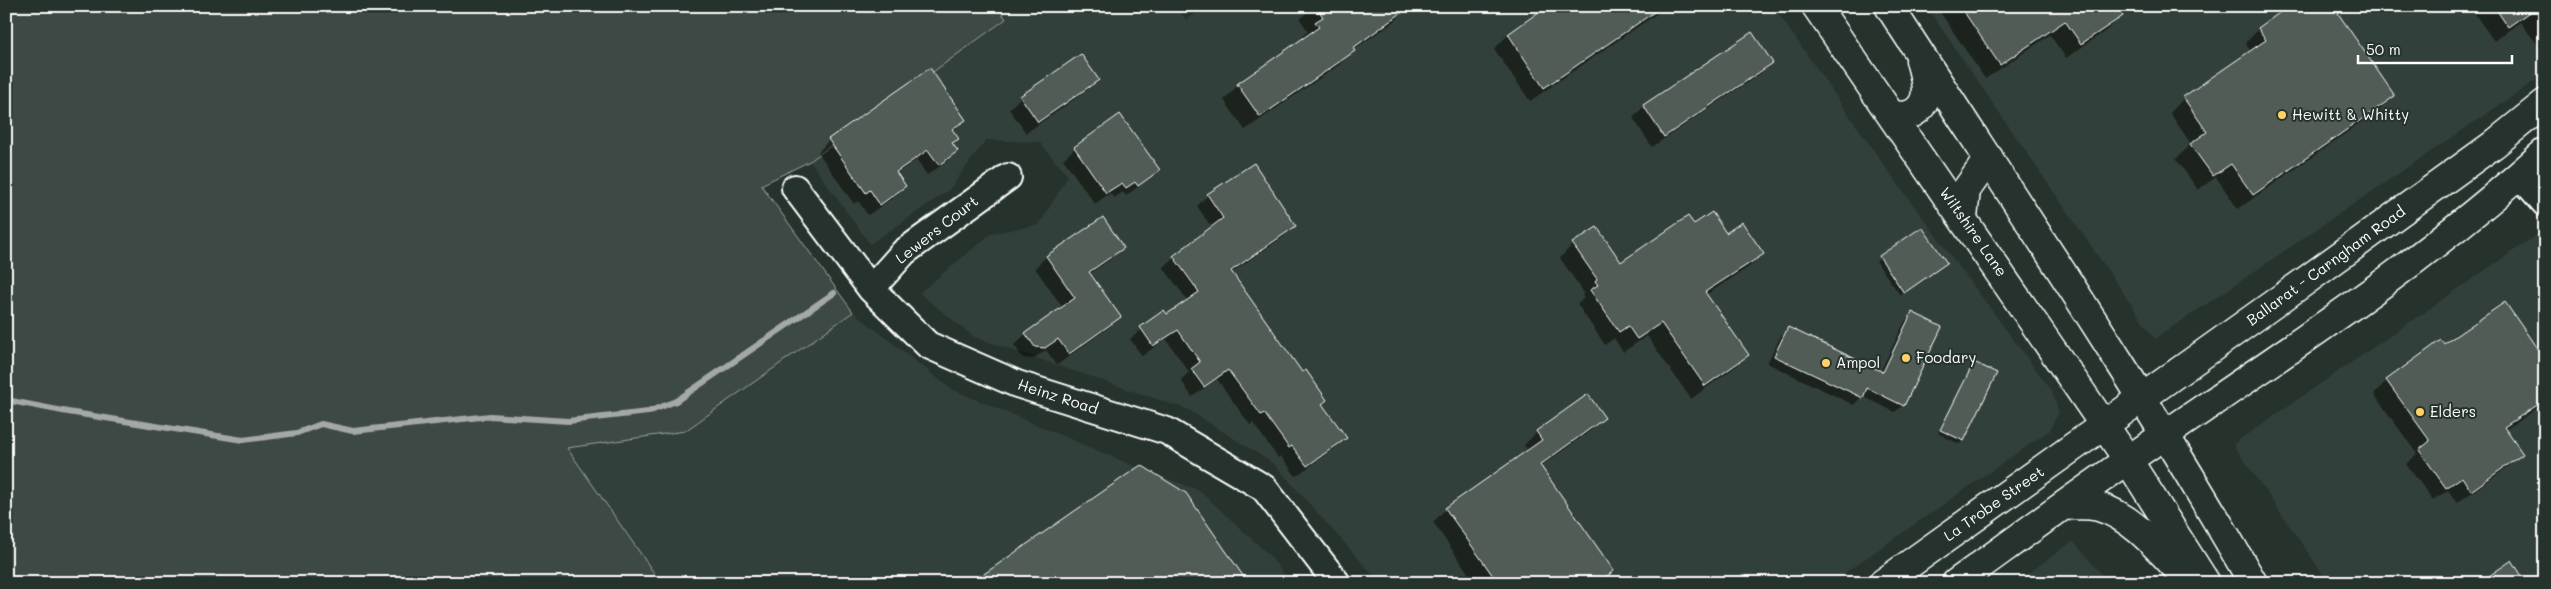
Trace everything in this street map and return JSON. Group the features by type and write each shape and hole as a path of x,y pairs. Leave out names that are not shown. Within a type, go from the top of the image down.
{"main road":[{"name":"Wiltshire Lane","path":"1816,6 2128,460 2206,583"},
{"path":"1889,6 1989,158 2166,435 2253,583"},
{"path":"1890,113 1897,116 1909,115 1919,109 1925,102 1926,86 1918,51"},
{"name":"Ballarat - Carngham Road","path":"2105,426 2493,145 2545,103"},
{"path":"2493,145 2520,175"},
{"path":"1956,583 2128,460 2312,334 2444,236 2520,175 2545,152"},
{"path":"1963,218 1966,190 1989,158"},
{"name":"La Trobe Street","path":"1883,583 2105,426"},
{"path":"2064,506 2090,505 2116,514 2142,535 2191,583"}],"street":[{"path":"2520,175 2545,203"},
{"name":"Lewers Court","path":"871,289 904,252 1008,176"},
{"name":"Heinz Road","path":"795,188 871,289 928,345 1017,384 1167,431 1264,488 1337,583"}],"shaded area":[{"path":"6,6 1002,6 999,9 1006,19 810,161 761,185 853,312 685,431 567,448 661,583 6,583"},
{"path":"1003,6 1176,6 1186,20 1207,6 1773,6 1888,171 2051,390 2059,412 2049,431 1830,583 1380,583 1274,464 1189,410 974,337 919,293 992,233 1039,225 1068,176 1039,142 986,140 949,190 870,244 810,161 1006,20 999,9"},
{"path":"1926,6 2545,6 2545,74 2155,339"},
{"path":"2545,229 2545,583 2329,583 2233,444"},
{"path":"853,312 951,389 1134,466 1200,491 1269,555 1291,583 661,583 567,448 685,431"},
{"path":"2073,541 2109,583 2015,583"}],"building":[{"path":"1316,6 1411,6 1353,48 1355,51 1260,117 1237,84 1319,27 1315,22 1323,17"},
{"path":"1547,6 1663,6 1544,88 1508,34"},
{"path":"1960,6 2116,6 2123,16 2081,44 2065,21 2000,65"},
{"name":"Hewitt & Whitty","path":"2289,6 2333,6 2395,96 2253,195 2231,164 2213,176 2190,144 2207,132 2183,97 2266,40 2258,28"},
{"path":"2494,6 2538,6 2508,27"},
{"path":"1752,32 1773,63 1664,137 1643,105"},
{"path":"1081,54 1099,80 1038,122 1020,96"},
{"path":"930,68 966,120 952,129 959,139 952,143 958,151 939,165 928,150 896,172 906,186 880,205 870,190 866,193 828,139"},
{"path":"1120,114 1160,170 1138,186 1135,182 1126,188 1122,183 1106,193 1074,147"},
{"path":"1254,163 1296,226 1231,271 1302,372 1306,370 1327,400 1322,404 1347,438 1307,466 1292,446 1289,448 1264,413 1261,415 1228,370 1204,387 1191,369 1200,362 1178,330 1153,346 1140,327 1164,310 1167,314 1199,292 1173,256 1223,218 1207,194"},
{"path":"1712,212 1726,233 1742,222 1764,254 1705,292 1749,355 1705,386 1661,323 1637,339 1628,326 1619,332 1590,290 1598,285 1595,281 1597,279 1572,243 1597,227 1621,262 1688,216 1694,224"},
{"path":"1103,217 1124,248 1089,272 1121,317 1069,354 1058,339 1045,348 1035,347 1025,333 1075,298 1046,256"},
{"path":"1922,227 1947,263 1904,293 1879,256"},
{"path":"2505,302 2545,360 2545,400 2504,427 2523,454 2471,491 2462,477 2446,488 2419,450 2430,441 2386,380 2441,340 2444,344"},
{"path":"1912,312 1942,327 1904,406 1867,388 1863,398 1774,356 1788,327 1883,372"},
{"path":"1974,362 1997,373 1964,441 1940,430"},
{"path":"1588,394 1605,418 1540,465 1614,571 1597,583 1498,583 1445,508 1542,440 1536,431"},
{"path":"1141,465 1186,493 1248,583 971,583"},
{"path":"2512,560 2526,583 2479,583"}],"waterway":[{"path":"6,400 68,412 243,440 297,433 321,424 353,431 490,416 568,421 648,412 676,401 834,293"}],"place":[{"name":"Hewitt & Whitty","path":"2282,115"},
{"name":"Foodary","path":"1906,358"},
{"name":"Ampol","path":"1826,363"},
{"name":"Elders","path":"2420,412"}]}
